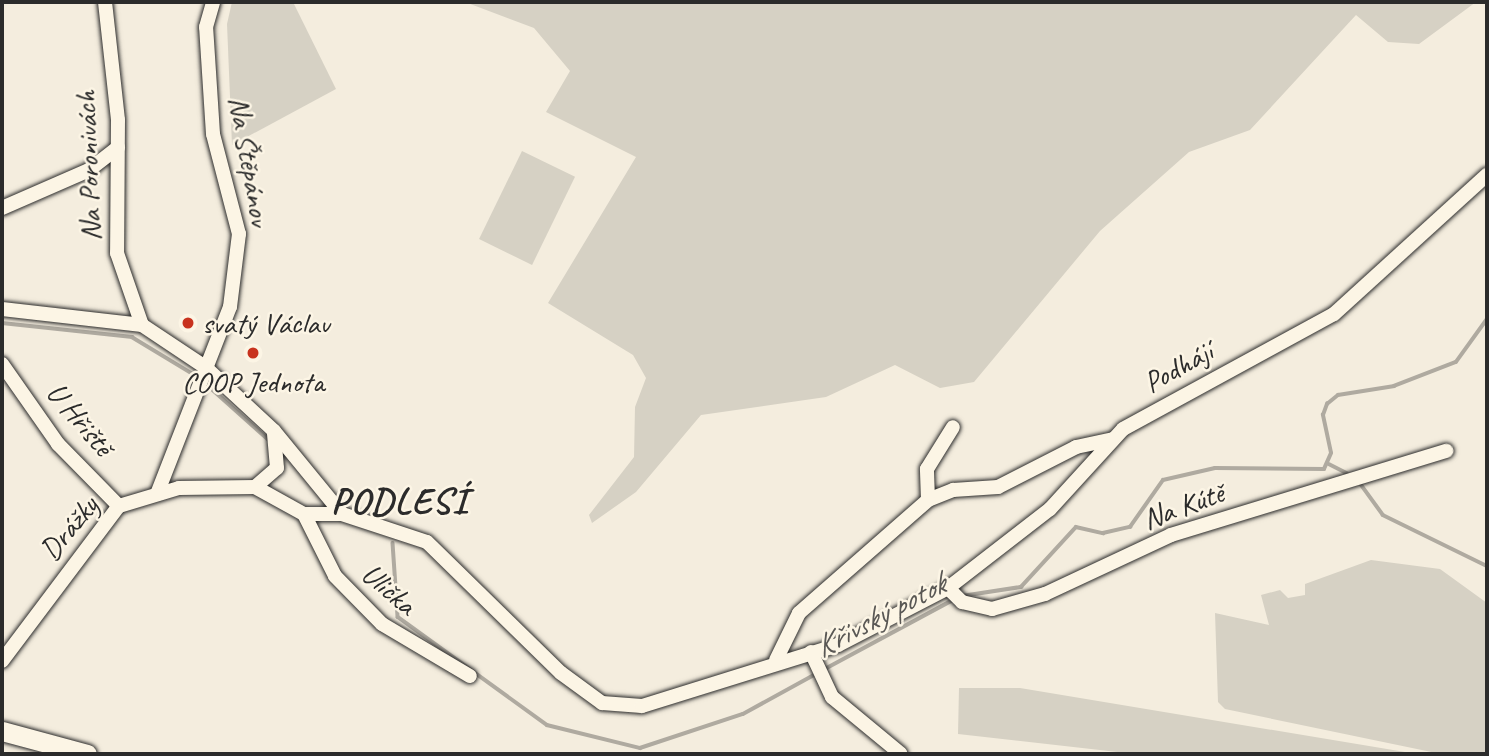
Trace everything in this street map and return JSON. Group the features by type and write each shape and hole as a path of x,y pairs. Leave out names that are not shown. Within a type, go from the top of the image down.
{"street":[{"name":"Na Poronivách","path":"104,2 118,147 117,253 142,325"},
{"name":"Na Štěpánov","path":"156,494 230,307 239,234 213,134 206,27 213,2"},
{"path":"2,208 89,170 118,147"},
{"name":"Podhájí","path":"342,514 427,542 529,649 602,703 642,706 776,660 811,652 954,594 1050,509 1113,439 1183,391 1334,314 1487,175"},
{"path":"2,309 142,325 274,432 342,514"},
{"name":"U Hřiště","path":"2,365 58,444 119,506"},
{"path":"928,500 927,469 953,427"},
{"path":"274,432 277,468 256,486 304,514 342,514"},
{"path":"776,660 787,628 807,605 928,500 953,490 998,487 1076,447 1113,439"},
{"name":"Na Kútě","path":"954,594 992,609 1045,594 1171,535 1446,451"},
{"name":"Drážky","path":"2,661 119,506 156,494 256,486"},
{"name":"Ulička","path":"304,514 335,576 382,624 470,676"},
{"path":"811,652 819,673 841,705 901,754"},
{"path":"2,731 87,754"}],"shaded area":[{"path":"232,2 293,2 336,89 232,145 227,24"},
{"path":"465,2 1476,2 1419,44 1388,42 1356,15 1250,130 1189,152 1100,231 974,382 940,388 895,365 826,397 701,415 636,492 592,523 589,515 634,457 635,407 646,378 633,355 548,303 636,157 546,112 570,71 534,28"},
{"path":"522,151 575,177 532,265 479,239"},
{"path":"1371,560 1440,569 1487,603 1487,754 1441,754 1225,709 1218,702 1215,613 1269,625 1261,595 1280,590 1288,598 1305,595 1305,584"},
{"path":"959,688 1020,688 1417,754 1135,754 958,734"}],"waterway":[{"name":"Křivský potok","path":"962,596 1021,587 1076,527 1103,533 1130,527 1163,480 1215,468 1324,469 1331,453 1323,415 1327,404 1338,395 1394,386 1456,362 1487,319"},
{"name":"Křivský potok","path":"2,323 132,337 198,377"},
{"name":"Křivský potok","path":"204,382 270,441"},
{"path":"1329,464 1347,473"},
{"path":"1360,483 1383,515 1487,566"},
{"name":"Křivský potok","path":"393,543 398,617 547,725 640,748 743,714 816,674"},
{"name":"Křivský potok","path":"823,670 955,599"}],"place":[{"name":"svatý Václav","path":"188,323"},
{"name":"COOP Jednota","path":"253,353"}],"district":[{"name":"PODLESÍ","path":"400,501"}]}
